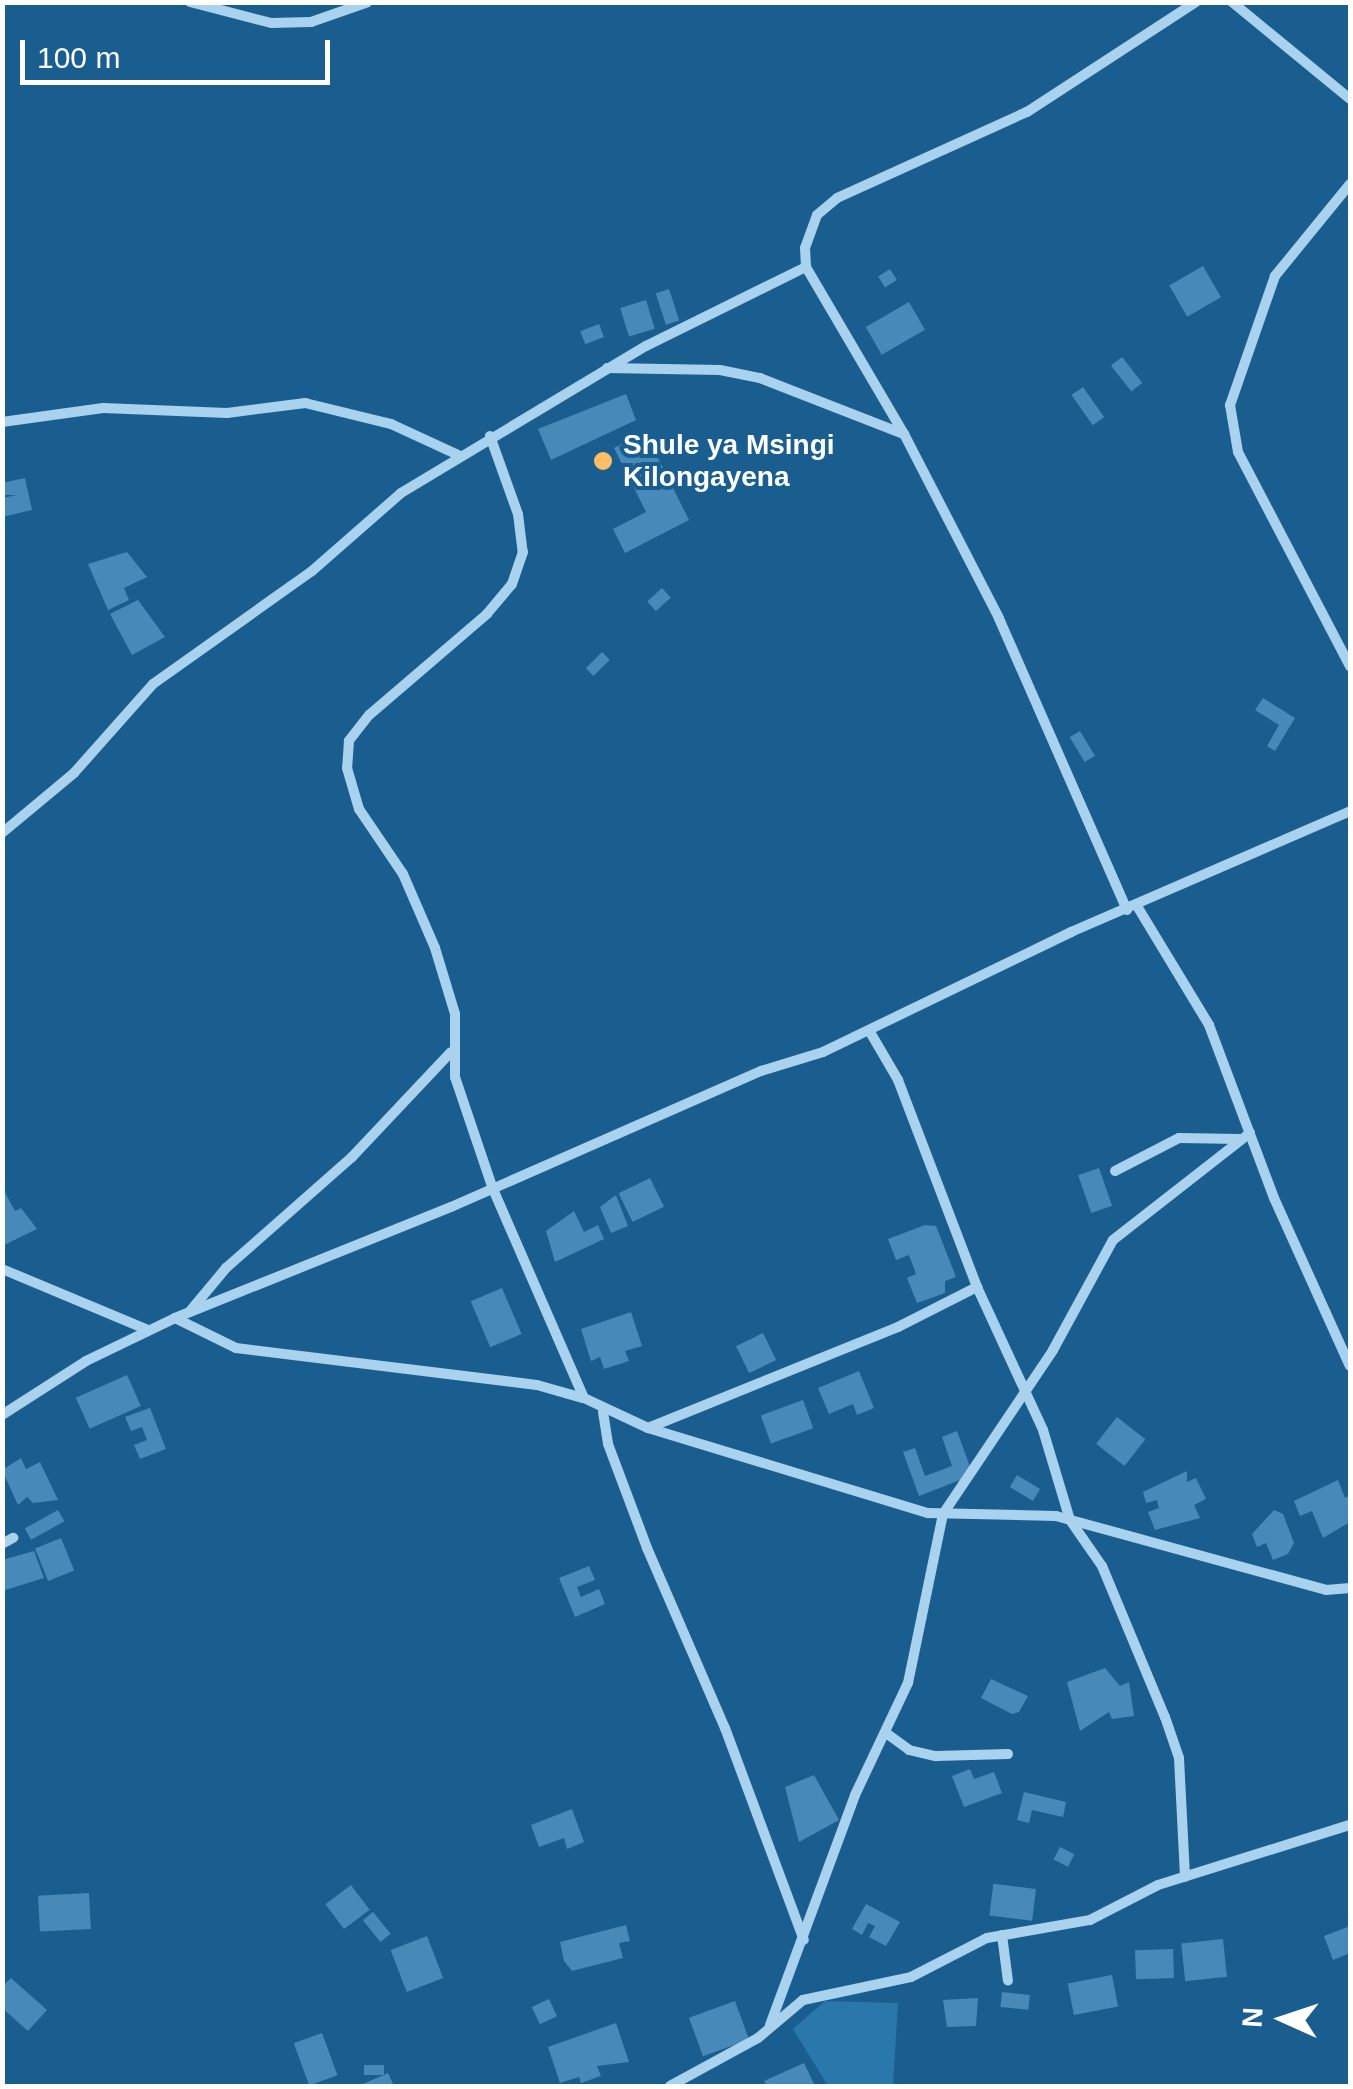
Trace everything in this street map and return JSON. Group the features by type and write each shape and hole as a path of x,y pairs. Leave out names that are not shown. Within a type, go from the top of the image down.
{"street":[{"path":"190,2 271,23 311,22 368,2"},
{"path":"1196,2 1026,112 838,198 806,232 806,267 904,434 999,618 1132,908 1208,1025 1245,1136 1350,1366"},
{"path":"1232,2 1350,99"},
{"path":"1350,184 1275,276 1230,405 1238,452 1350,666"},
{"path":"2,833 64,783 190,652 312,571 402,493 458,455 606,368 806,267"},
{"path":"606,368 720,370 760,378 904,434"},
{"path":"2,422 103,408 227,413 305,403 391,424 458,455"},
{"path":"490,436 518,514 523,552 512,584 488,614 370,715 346,755 349,788 403,874 435,948 455,1014 455,1078 493,1189 584,1398"},
{"path":"2,1415 148,1330 190,1311 493,1189 762,1071 870,1032 1132,908 1350,811"},
{"path":"870,1032 898,1080 977,1288 1058,1470 1070,1520 1108,1577 1179,1758 1184,1877"},
{"path":"190,1311 250,1244 352,1157 453,1048"},
{"path":"1115,1170 1179,1138 1245,1136"},
{"path":"770,2025 856,1795 914,1663 923,1588 943,1514 1023,1392 1113,1240 1245,1136"},
{"path":"2,1270 148,1330"},
{"path":"648,1428 898,1328 977,1288"},
{"path":"175,1318 236,1348 537,1385 584,1398 603,1412 648,1428 943,1514 1070,1520 1326,1590 1350,1588"},
{"path":"603,1412 608,1444 647,1548 725,1728 804,1941"},
{"path":"886,1733 910,1750 936,1756 1008,1754"},
{"path":"670,2086 758,2038 803,2000 911,1977 973,1943 1090,1920 1184,1877 1350,1825"},
{"path":"1002,1936 1008,1980"}],"shaded area":[{"path":"825,2001 898,2003 893,2086 828,2086 793,2029"}],"building":[{"path":"1203,266 1221,297 1187,317 1169,286"},
{"path":"890,269 897,280 885,287 878,276"},
{"path":"669,289 679,320 666,325 656,293"},
{"path":"646,300 655,329 629,337 620,308"},
{"path":"909,302 925,330 882,355 866,327"},
{"path":"599,324 604,337 585,344 580,331"},
{"path":"1122,357 1142,383 1131,392 1111,366"},
{"path":"1083,387 1104,417 1093,425 1072,395"},
{"path":"626,394 636,420 551,460 538,429"},
{"path":"645,432 689,520 625,553 613,529 646,512 614,448"},
{"path":"25,478 32,510 2,517 2,498 17,495 2,495 2,483"},
{"path":"127,552 147,577 124,588 129,600 108,610 88,564"},
{"path":"662,588 671,598 656,611 647,601"},
{"path":"138,600 165,637 132,655 110,614"},
{"path":"602,652 610,660 594,676 586,668"},
{"path":"1263,698 1295,718 1275,751 1267,746 1279,725 1255,710"},
{"path":"1080,731 1095,756 1085,762 1070,737"},
{"path":"1099,1168 1112,1206 1091,1213 1078,1175"},
{"path":"650,1178 664,1207 633,1222 619,1193"},
{"path":"2,1187 15,1211 21,1208 37,1229 2,1246"},
{"path":"616,1195 628,1226 611,1233 600,1207"},
{"path":"574,1211 584,1232 598,1225 604,1239 555,1262 546,1231"},
{"path":"925,1225 936,1226 956,1277 945,1281 945,1293 917,1303 907,1278 916,1274 909,1255 896,1260 888,1239"},
{"path":"502,1288 522,1334 490,1347 471,1301"},
{"path":"631,1312 642,1346 625,1351 629,1361 604,1369 600,1357 591,1361 581,1329"},
{"path":"763,1333 776,1360 749,1373 736,1346"},
{"path":"859,1371 874,1408 857,1415 853,1404 829,1414 818,1388"},
{"path":"127,1375 141,1406 90,1429 76,1398"},
{"path":"803,1400 813,1428 771,1444 761,1415"},
{"path":"150,1408 166,1449 140,1459 134,1445 147,1440 142,1427 131,1431 125,1417"},
{"path":"1117,1417 1145,1439 1124,1466 1096,1444"},
{"path":"957,1431 973,1475 919,1496 903,1452 915,1448 925,1476 952,1466 942,1437"},
{"path":"21,1458 26,1469 40,1462 58,1500 33,1503 27,1497 18,1505 2,1470"},
{"path":"1187,1471 1187,1482 1196,1478 1206,1499 1194,1505 1200,1518 1155,1530 1148,1512 1159,1508 1157,1500 1146,1503 1143,1492"},
{"path":"1017,1475 1040,1489 1033,1501 1010,1487"},
{"path":"1338,1480 1345,1498 1350,1495 1350,1522 1323,1538 1312,1511 1300,1516 1294,1501"},
{"path":"58,1510 64,1521 31,1540 25,1528"},
{"path":"1274,1510 1283,1514 1294,1543 1288,1554 1273,1560 1266,1543 1257,1547 1252,1534"},
{"path":"61,1538 74,1570 48,1581 35,1548"},
{"path":"34,1551 44,1578 2,1591 2,1560"},
{"path":"589,1566 595,1580 577,1587 581,1597 599,1589 605,1604 575,1617 559,1578"},
{"path":"1105,1668 1120,1686 1129,1682 1134,1716 1112,1719 1109,1712 1080,1731 1067,1682"},
{"path":"991,1679 1028,1696 1019,1712 1012,1714 981,1698"},
{"path":"970,1769 974,1779 994,1772 1002,1793 964,1807 952,1776"},
{"path":"814,1775 839,1820 799,1842 785,1787"},
{"path":"1024,1792 1066,1802 1063,1817 1032,1810 1029,1823 1017,1820"},
{"path":"572,1809 584,1842 567,1849 564,1838 539,1847 531,1825"},
{"path":"1060,1847 1074,1854 1068,1867 1054,1859"},
{"path":"993,1884 1036,1889 1032,1921 989,1916"},
{"path":"351,1885 370,1910 344,1929 325,1904"},
{"path":"89,1893 91,1929 40,1932 38,1896"},
{"path":"866,1904 900,1922 886,1946 869,1937 875,1926 868,1923 862,1935 852,1929"},
{"path":"373,1912 391,1934 381,1942 363,1920"},
{"path":"626,1925 630,1941 619,1943 623,1958 572,1971 564,1961 560,1942"},
{"path":"1350,1926 1350,1953 1333,1960 1324,1936"},
{"path":"427,1936 443,1978 407,1992 391,1950"},
{"path":"1223,1939 1227,1977 1185,1981 1181,1943"},
{"path":"1173,1949 1174,1978 1136,1979 1135,1950"},
{"path":"1112,1975 1118,2006 1074,2015 1068,1984"},
{"path":"11,1978 47,2010 28,2031 2,2008 2,1987"},
{"path":"1002,1992 1030,1995 1028,2010 1000,2007"},
{"path":"978,1998 976,2026 947,2027 943,2000"},
{"path":"549,1999 557,2016 540,2024 532,2007"},
{"path":"735,2001 749,2040 703,2056 689,2018"},
{"path":"616,2023 629,2062 597,2066 601,2076 581,2083 579,2077 560,2083 548,2047"},
{"path":"322,2033 337,2075 309,2086 294,2043"},
{"path":"804,2063 815,2086 767,2086 764,2081"},
{"path":"364,2065 384,2065 384,2075 364,2075"},
{"path":"388,2073 394,2086 358,2086 384,2075"}],"place":[{"name":"Shule ya Msingi Kilongayena","path":"603,461"}]}
